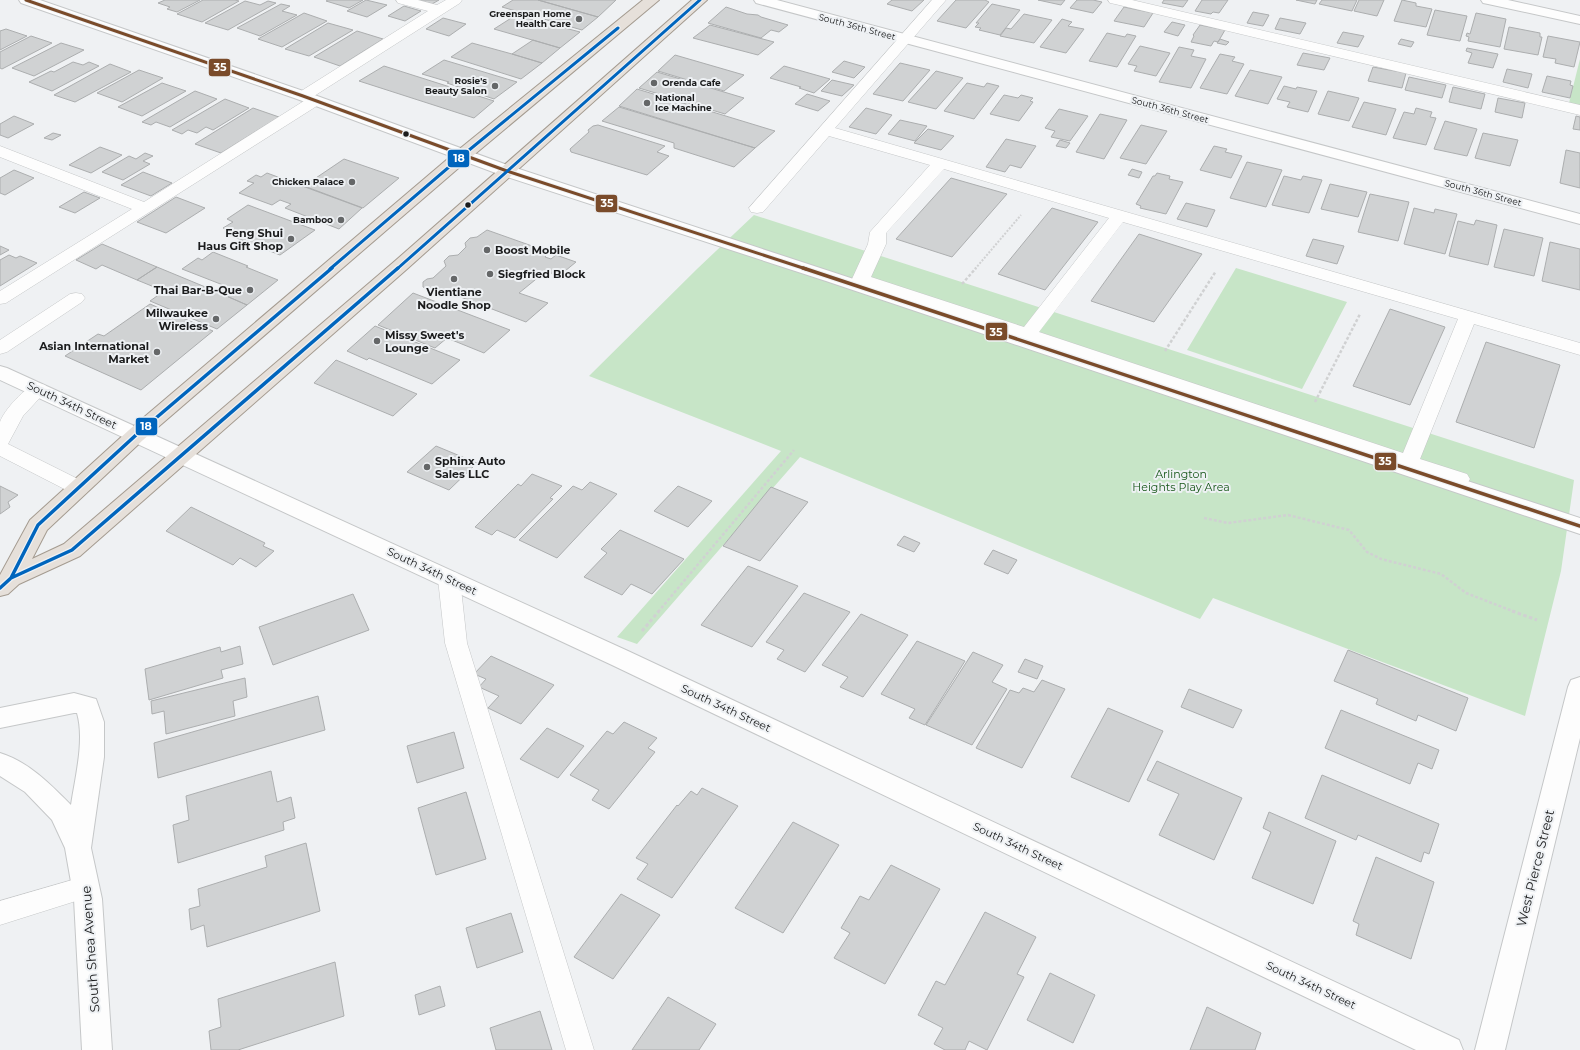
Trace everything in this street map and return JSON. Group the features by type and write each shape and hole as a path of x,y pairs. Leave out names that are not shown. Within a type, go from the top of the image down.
{"main road":[{"path":"5,583 38,525 136,436 463,155 652,0"},
{"path":"5,583 72,550 508,171 700,0"}],"street":[{"path":"26,0 309,98 508,171 832,277 1580,526"},
{"name":"South 36th Street","path":"761,0 904,40 1580,219"},
{"path":"1488,0 1580,20"},
{"name":"South 34th Street","path":"0,372 620,658 1448,1050"},
{"name":"West Pierce Street","path":"1490,1050 1580,687"},
{"path":"0,718 74,703 87,706 92,722 90,757 78,848"},
{"name":"South Shea Avenue","path":"0,763 34,784 62,813 78,848 86,887 97,1050"}],"lane":[{"path":"403,0 439,10"},
{"path":"0,300 145,208 455,0"},
{"path":"757,208 939,0"},
{"path":"1115,0 1580,110"},
{"path":"826,130 1580,349"},
{"path":"0,151 145,208"},
{"path":"941,163 878,232 877,244 861,279 1580,519"},
{"path":"1028,335 1120,215"},
{"path":"0,348 76,298"},
{"path":"1409,462 1468,317"},
{"path":"0,441 15,413 38,389"},
{"path":"0,448 79,488"},
{"path":"449,579 456,643 580,1050"},
{"path":"0,913 86,887"}],"path":[{"path":"1164,354 1218,269"},
{"path":"1315,402 1362,310"},
{"path":"642,631 794,450"},
{"path":"1204,518 1228,523 1288,515 1349,530 1367,552 1381,558 1441,574 1466,594 1537,620"}],"green space":[{"path":"1580,59 1580,106 1569,103"},
{"name":"Arlington Heights Play Area","path":"754,215 1574,480 1561,571 1525,716 1213,598 1200,619 800,457 637,644 617,637 781,451 589,376"},
{"path":"1236,268 1347,302 1302,389 1187,350"}],"building":[{"path":"165,0 200,0 177,12 167,9 170,7 158,3"},
{"path":"203,0 239,1 202,22 177,14"},
{"path":"363,0 349,8 326,1"},
{"path":"366,0 387,5 367,17 347,11"},
{"path":"417,0 439,0 432,4"},
{"path":"513,0 538,0 598,17 582,30 502,7"},
{"path":"538,0 616,0 598,17"},
{"path":"892,0 924,0 912,11 887,4"},
{"path":"956,0 985,0 989,2 966,28 937,21"},
{"path":"1038,0 1065,0 1061,5"},
{"path":"1077,0 1093,0 1102,2 1093,13 1070,8"},
{"path":"1164,0 1188,0 1183,7 1162,3"},
{"path":"1202,0 1228,0 1219,13 1213,12 1211,14 1195,11"},
{"path":"1296,0 1317,0 1315,4"},
{"path":"1322,0 1357,0 1352,11 1319,4"},
{"path":"1359,0 1384,0 1377,16 1354,11"},
{"path":"1402,0 1416,3 1416,6 1432,9 1426,27 1394,21"},
{"path":"245,1 260,5 268,1 276,3 228,30 205,23"},
{"path":"281,4 290,6 282,11 297,15 260,36 237,28"},
{"path":"992,4 1020,10 1000,35 979,30 981,28 975,27 979,23 976,23"},
{"path":"404,6 421,11 405,21 388,16"},
{"path":"726,7 747,14 758,15 788,25 779,32 771,30 761,38 708,23"},
{"path":"1124,7 1153,13 1144,27 1114,21"},
{"path":"1435,10 1467,16 1460,41 1427,35"},
{"path":"1253,12 1269,15 1263,26 1247,23"},
{"path":"304,13 327,21 282,47 258,39"},
{"path":"1476,13 1506,19 1500,47 1468,41 1469,37 1466,36 1467,33 1470,34"},
{"path":"1024,14 1052,20 1034,43 1000,36 1006,28 1011,29"},
{"path":"516,15 580,32 560,48 494,29"},
{"path":"443,18 466,24 449,36 426,29"},
{"path":"1280,18 1306,23 1300,34 1275,29"},
{"path":"1062,19 1072,22 1068,26 1084,29 1066,53 1040,47"},
{"path":"1172,22 1185,25 1178,36 1164,32"},
{"path":"328,23 353,30 309,56 285,49"},
{"path":"710,25 774,42 758,55 693,38"},
{"path":"1200,25 1225,30 1218,42 1214,41 1211,46 1191,42 1194,36 1193,35"},
{"path":"1509,27 1540,33 1540,37 1542,37 1538,55 1504,49"},
{"path":"6,29 27,36 0,50 0,31"},
{"path":"357,31 383,39 340,66 314,57"},
{"path":"1343,32 1364,36 1358,47 1337,43"},
{"path":"1107,33 1125,37 1127,34 1136,36 1117,67 1089,61"},
{"path":"31,36 52,43 2,69 0,68 0,52"},
{"path":"1548,36 1580,42 1574,67 1555,63 1556,59 1543,57"},
{"path":"1220,39 1229,42 1226,45 1217,43"},
{"path":"1401,39 1414,42 1411,47 1398,44"},
{"path":"533,40 560,48 542,63 512,54"},
{"path":"61,43 84,50 34,76 12,68"},
{"path":"472,43 542,63 521,79 451,57"},
{"path":"1140,46 1170,53 1156,76 1134,71 1137,66 1128,64"},
{"path":"1179,47 1194,50 1191,56 1206,59 1191,88 1159,82"},
{"path":"1467,48 1498,54 1493,68 1468,63 1472,53 1466,51"},
{"path":"1303,53 1330,58 1324,70 1297,65"},
{"path":"1220,54 1235,57 1232,61 1244,64 1227,94 1200,88"},
{"path":"675,55 744,75 724,91 658,71"},
{"path":"444,60 517,82 494,99 447,83 449,82 422,74"},
{"path":"844,61 865,67 854,78 832,72"},
{"path":"73,62 83,65 89,62 99,66 52,91 29,82 51,71 54,72"},
{"path":"900,63 930,70 903,101 873,94"},
{"path":"110,64 131,72 75,102 54,95"},
{"path":"384,66 494,101 474,118 359,81"},
{"path":"784,66 830,79 814,93 799,88 801,87 770,78"},
{"path":"1373,67 1406,73 1402,88 1368,81"},
{"path":"1507,69 1532,74 1528,88 1503,82"},
{"path":"139,70 163,78 122,102 97,93"},
{"path":"1250,70 1282,77 1268,104 1235,96"},
{"path":"936,71 963,78 936,109 908,102"},
{"path":"657,72 744,98 725,114 639,88"},
{"path":"1547,76 1571,81 1570,85 1573,86 1570,98 1542,92"},
{"path":"1409,77 1446,85 1442,98 1405,90"},
{"path":"832,80 854,85 842,96 821,91"},
{"path":"162,83 186,91 142,116 118,107"},
{"path":"967,83 984,87 987,83 999,86 974,119 944,111"},
{"path":"1284,86 1317,91 1308,112 1287,107 1290,102 1277,99"},
{"path":"1453,87 1485,94 1481,109 1449,102"},
{"path":"637,89 775,131 755,148 619,106"},
{"path":"195,91 217,99 170,127 156,122 151,125 142,122"},
{"path":"1328,91 1359,98 1349,121 1318,114"},
{"path":"807,94 830,101 818,111 795,104"},
{"path":"1004,95 1018,98 1021,95 1033,98 1030,101 1033,102 1019,121 990,114"},
{"path":"1498,98 1525,103 1522,118 1495,112"},
{"path":"225,99 249,108 213,130 206,127 197,133 188,130 182,134 172,130"},
{"path":"1364,102 1396,109 1386,135 1352,127"},
{"path":"619,107 755,148 734,167 674,148 674,143 602,121"},
{"path":"253,108 279,117 221,153 195,144"},
{"path":"866,108 892,115 876,134 849,127"},
{"path":"1416,108 1432,112 1430,117 1436,118 1426,145 1393,138 1404,112 1414,114"},
{"path":"1059,109 1088,116 1070,141 1051,137 1055,131 1045,128"},
{"path":"1100,114 1127,120 1104,159 1076,152"},
{"path":"14,116 34,124 8,138 0,135 0,124"},
{"path":"1576,116 1580,117 1580,130 1573,129"},
{"path":"900,120 927,126 915,141 888,134"},
{"path":"1445,121 1477,129 1467,156 1434,149"},
{"path":"598,125 665,146 657,152 669,156 647,175 571,152 570,149 589,132 588,130 593,126"},
{"path":"1141,125 1167,131 1146,164 1120,158"},
{"path":"928,129 954,136 941,150 914,143"},
{"path":"53,133 61,135 52,140 44,138"},
{"path":"1483,133 1518,140 1510,166 1475,158"},
{"path":"1006,139 1036,146 1021,168 1010,165 1005,172 986,167"},
{"path":"1060,140 1070,143 1066,148 1056,146"},
{"path":"1214,146 1227,149 1225,152 1242,156 1231,178 1200,170"},
{"path":"100,147 122,155 91,173 69,165"},
{"path":"1566,150 1580,153 1580,188 1560,183"},
{"path":"145,153 153,156 143,161 150,164 123,180 102,172 129,156 136,159"},
{"name":"Chicken Palace","path":"344,159 399,178 363,208 304,186"},
{"path":"1247,162 1282,170 1266,207 1230,198"},
{"path":"1132,169 1142,172 1139,178 1128,175"},
{"path":"14,170 34,178 5,195 0,193 0,178"},
{"path":"143,172 172,183 151,196 121,185"},
{"path":"267,173 362,208 339,229 285,208 291,204 280,200 272,205 239,193 254,183 247,181 256,175 261,177"},
{"path":"1157,173 1170,176 1169,179 1183,182 1166,214 1140,208 1141,206 1136,204 1153,176"},
{"path":"1284,176 1301,180 1303,176 1322,180 1309,213 1272,205"},
{"path":"951,178 1007,194 952,257 896,239"},
{"path":"1330,184 1367,192 1358,217 1321,209"},
{"path":"84,192 100,198 75,213 59,207"},
{"path":"1370,194 1409,202 1398,241 1358,232"},
{"path":"176,197 205,208 166,233 137,222"},
{"path":"1186,203 1215,210 1207,227 1177,219"},
{"path":"248,205 315,230 280,255 229,235 234,232 223,228 233,222 227,219"},
{"path":"1052,208 1098,222 1045,290 998,274"},
{"path":"1414,208 1434,213 1435,209 1457,214 1445,254 1404,244"},
{"path":"1476,220 1497,225 1488,265 1449,256 1458,221 1474,225"},
{"path":"1504,229 1543,238 1534,276 1494,267"},
{"name":"Siegfried Block","path":"487,230 549,252 545,257 551,259 556,255 576,262 559,276 546,271 519,293 548,303 526,322 437,288 429,290 423,287 423,282 427,279 433,278 446,266 444,261 449,256 458,255 466,247 465,243 470,238 477,237"},
{"path":"1139,234 1202,254 1154,322 1091,301"},
{"path":"1313,239 1344,246 1337,264 1306,256"},
{"path":"1550,242 1580,249 1580,290 1542,281"},
{"path":"102,244 157,267 137,280 102,265 96,269 76,260"},
{"path":"0,246 9,250 0,255"},
{"path":"213,252 278,280 247,305 215,291 223,285 182,269 198,258 202,260"},
{"path":"9,255 16,258 20,256 37,263 0,286 0,260"},
{"path":"157,267 247,305 217,329 150,301 164,291 137,280"},
{"path":"413,293 510,330 484,353 447,338 435,348 378,325"},
{"path":"150,304 213,331 141,390 65,356 98,334 104,336"},
{"path":"1390,309 1445,327 1410,405 1353,386"},
{"path":"375,326 460,360 432,384 369,358 367,360 347,351"},
{"path":"1486,342 1560,365 1534,448 1456,422"},
{"path":"336,360 417,394 393,416 314,383"},
{"path":"436,446 477,463 449,490 407,472"},
{"path":"532,474 562,486 550,498 553,499 515,538 497,530 492,535 475,527 518,484 521,486"},
{"path":"590,482 617,494 557,558 519,540 573,486 582,490"},
{"path":"0,486 18,495 8,502 10,507 0,514"},
{"path":"678,486 712,501 688,527 654,511"},
{"path":"771,487 808,502 760,561 723,546"},
{"path":"191,507 265,543 263,546 274,551 256,567 240,558 233,565 166,531"},
{"path":"620,530 684,559 652,594 631,584 622,595 584,577 607,553 601,549"},
{"path":"904,536 920,543 914,552 897,545"},
{"path":"993,550 1017,560 1008,574 984,564"},
{"path":"748,566 798,586 752,647 701,625"},
{"path":"804,593 850,612 805,672 777,659 784,650 766,642"},
{"path":"353,594 369,630 273,665 259,627"},
{"path":"861,614 908,635 863,697 840,687 848,677 822,665"},
{"path":"917,641 965,661 925,725 909,718 915,709 881,694"},
{"path":"240,646 243,664 221,670 223,678 149,700 145,669 220,647 221,652"},
{"path":"1348,650 1468,698 1456,731 1418,715 1416,721 1376,704 1378,699 1334,681"},
{"path":"973,652 1003,665 992,682 1007,689 972,745 926,725"},
{"path":"491,656 554,685 521,724 488,708 499,696 479,687 486,679 474,674"},
{"path":"1025,659 1043,666 1037,679 1018,672"},
{"path":"245,678 247,697 233,701 235,716 166,734 164,711 152,714 151,701"},
{"path":"1042,680 1065,689 1022,768 976,748 1010,690 1019,693 1023,688 1034,692"},
{"path":"1189,689 1242,710 1233,728 1181,707"},
{"path":"318,696 325,730 158,778 154,743"},
{"path":"1108,708 1163,731 1129,802 1071,777"},
{"path":"1341,710 1439,750 1432,769 1418,763 1410,784 1325,748"},
{"path":"624,722 657,738 648,748 655,752 609,809 592,800 599,790 570,775 607,731 613,734"},
{"path":"547,728 584,746 558,778 520,759"},
{"path":"454,732 464,768 417,783 407,746"},
{"path":"1157,761 1242,798 1214,860 1159,835 1179,794 1147,780"},
{"path":"271,771 277,802 291,797 295,818 283,822 284,830 178,863 173,825 189,820 186,796"},
{"path":"1322,775 1439,824 1429,854 1424,852 1421,862 1358,835 1356,840 1305,818"},
{"path":"702,788 738,806 672,898 637,879 648,864 636,858 677,805 678,806 691,791 697,795"},
{"path":"466,792 486,859 436,875 418,808"},
{"path":"1269,812 1336,841 1313,904 1252,878 1271,832 1263,828"},
{"path":"793,822 839,845 783,933 735,908"},
{"path":"306,843 320,911 207,947 204,925 191,930 189,909 200,906 198,889 267,867 265,856"},
{"path":"1376,857 1434,882 1411,959 1356,935 1359,924 1353,921"},
{"path":"891,865 940,889 885,984 834,958 850,933 841,928 860,896 869,900"},
{"path":"621,894 660,915 613,979 574,957"},
{"path":"985,912 1036,937 1017,974 1024,977 987,1050 969,1041 965,1050 945,1050 934,1044 943,1028 918,1015 936,981 945,985"},
{"path":"511,913 523,952 477,968 466,928"},
{"path":"335,962 344,1016 238,1050 211,1050 209,1031 221,1027 218,999"},
{"path":"1050,973 1095,995 1073,1043 1027,1020"},
{"path":"440,986 445,1006 419,1015 415,995"},
{"path":"668,997 716,1024 699,1050 632,1050"},
{"path":"1207,1007 1261,1033 1255,1050 1190,1050"},
{"path":"540,1011 552,1050 496,1050 490,1028"}],"transit line":[{"name":"35","path":"26,0 303,96 507,171 832,277 1580,526"},
{"name":"18","path":"0,588 11,578 72,550 401,265 700,0"},
{"name":"18","path":"11,578 38,525 136,435 463,155 618,28"}],"place":[{"name":"Greenspan Home Health Care","path":"579,19"},
{"name":"Orenda Cafe","path":"654,83"},
{"name":"Rosie's Beauty Salon","path":"495,86"},
{"name":"National Ice Machine","path":"647,103"},
{"name":"Chicken Palace","path":"352,182"},
{"name":"Bamboo","path":"341,220"},
{"name":"Feng Shui Haus Gift Shop","path":"291,239"},
{"name":"Boost Mobile","path":"487,250"},
{"name":"Siegfried Block","path":"490,274"},
{"name":"Vientiane Noodle Shop","path":"454,279"},
{"name":"Thai Bar-B-Que","path":"250,290"},
{"name":"Milwaukee Wireless","path":"216,319"},
{"name":"Missy Sweet's Lounge","path":"377,341"},
{"name":"Asian International Market","path":"157,352"},
{"name":"Sphinx Auto Sales LLC","path":"427,467"}]}
